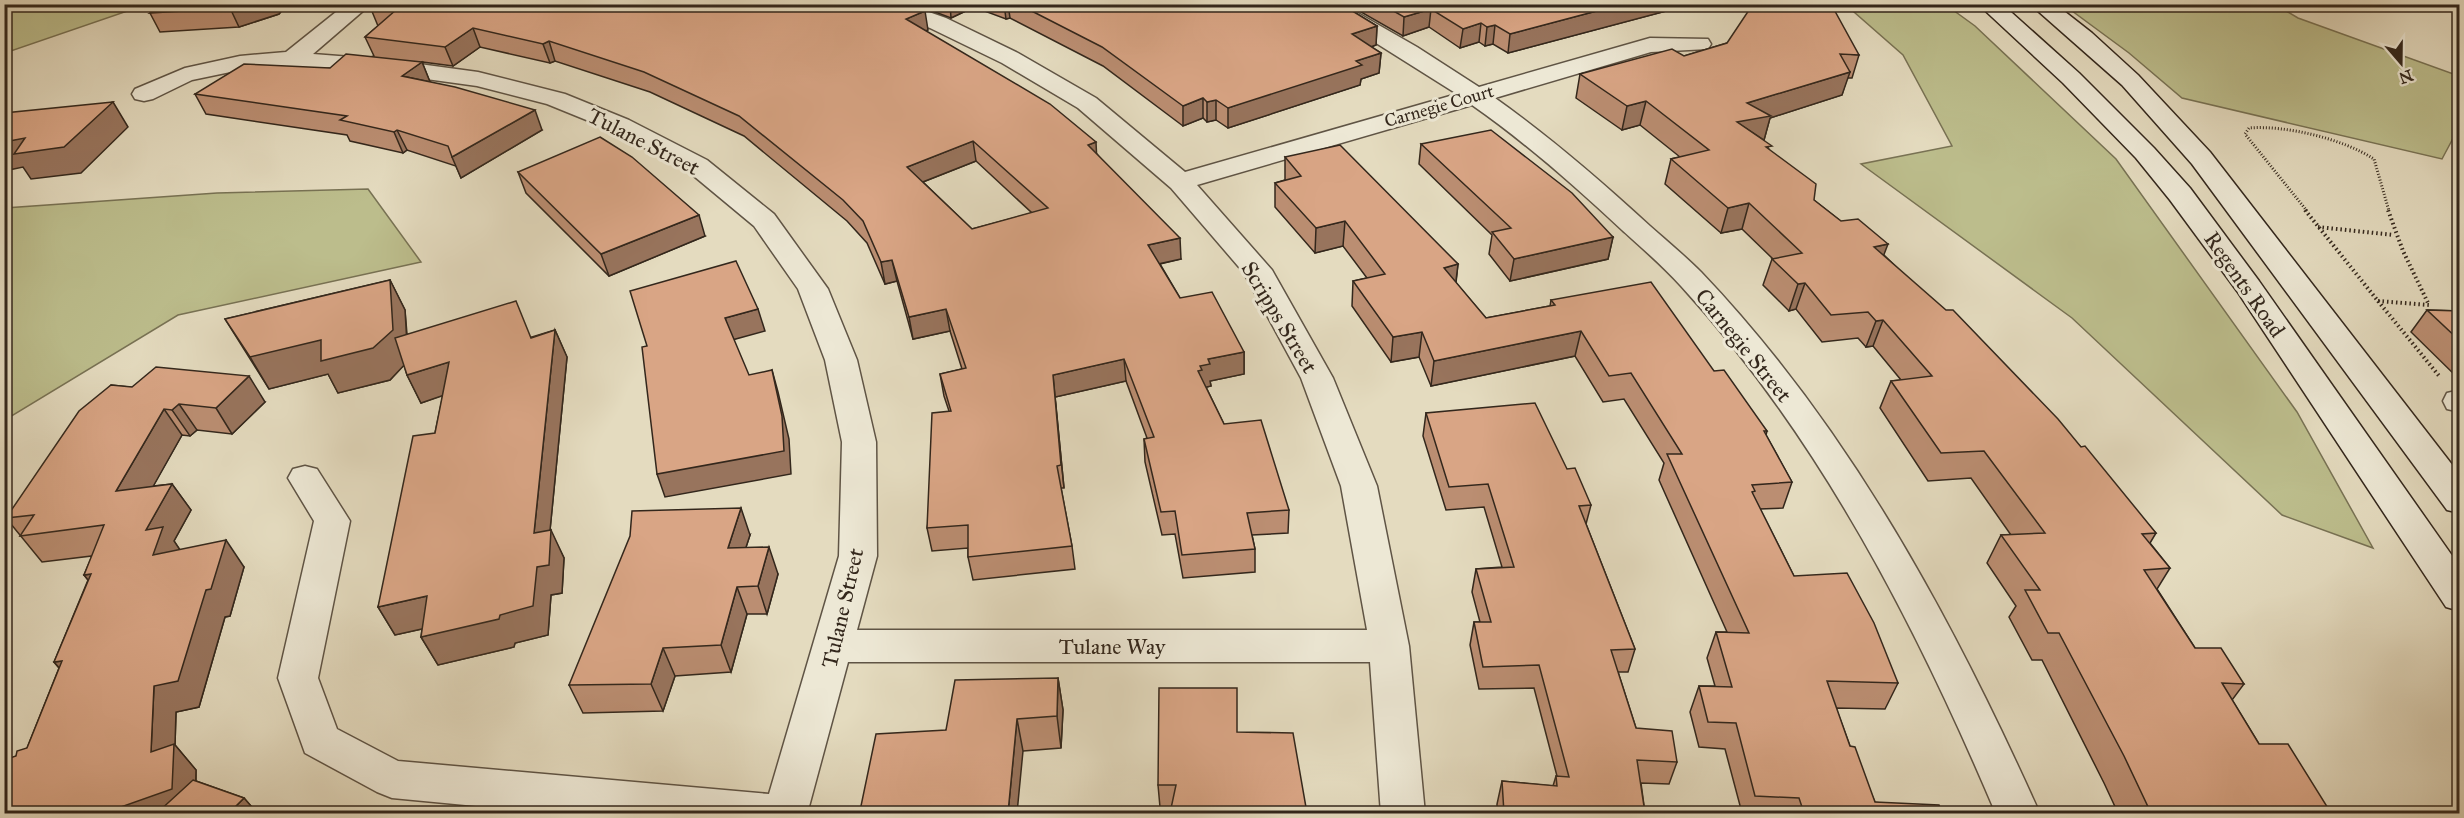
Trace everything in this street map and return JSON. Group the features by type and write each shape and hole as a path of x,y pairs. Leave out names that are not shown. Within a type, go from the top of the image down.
{"street":[{"path":"292,59 360,4"},
{"name":"Scripps Street","path":"884,4 938,24 1010,58 1087,103 1180,182 1257,270 1317,378 1359,486 1389,646 1402,813"},
{"name":"Carnegie Street","path":"1325,4 1391,39 1477,94 1576,171 1698,286 1804,418 1890,556 1978,720 2018,813"},
{"name":"Regents Road","path":"1989,4 2071,78 2145,153 2180,194 2249,287 2460,597"},
{"name":"Regents Road","path":"2041,4 2084,38 2130,81 2201,158 2460,501"},
{"name":"Carnegie Court","path":"1180,182 1650,45 1700,44"},
{"name":"Tulane Street","path":"144,94 185,75 240,63 292,59 390,67 478,79 556,99 620,125 698,166 764,220 813,289 841,360 859,442 858,556 834,646 784,813"},
{"path":"305,478 332,521 298,678 320,740 392,779 773,813"},
{"name":"Tulane Way","path":"834,646 1389,646"}],"path":[{"path":"2378,301 2429,305 2408,268 2394,235 2374,159 2364,152 2263,127 2249,128 2245,134 2318,227 2459,401"},
{"path":"2318,227 2394,235"}],"green space":[{"path":"5,4 145,4 145,5 5,53"},
{"path":"1846,5 1946,5 1975,26 2116,159 2297,412 2373,548 2282,515 2072,318 1861,164 1952,146 1903,55"},
{"path":"2064,5 2276,5 2298,18 2459,76 2459,127 2442,159 2182,98 2129,53"},
{"path":"368,189 421,262 178,315 5,420 5,208 217,193"}],"building":[{"path":"164,4 241,4 230,8 150,13"},
{"path":"376,4 907,4 925,11 906,19 1050,104 1096,142 1088,145 1180,238 1148,245 1180,298 1212,292 1244,352 1208,359 1210,364 1200,366 1202,370 1198,371 1224,424 1261,420 1289,510 1247,513 1255,549 1182,555 1175,511 1161,512 1144,439 1154,437 1124,359 1053,375 1061,465 1057,466 1072,546 968,557 968,525 927,528 932,413 951,411 940,374 966,368 946,309 909,317 892,260 881,262 863,221 843,200 739,116 644,72 549,41 543,44 473,28 445,47 365,37 397,9 371,9","holes":["973,141 1048,208 972,229 907,167"]},
{"path":"1018,4 1341,4 1377,26 1352,34 1381,53 1356,61 1362,65 1228,108 1216,100 1207,102 1203,98 1183,106 1102,47"},
{"path":"1381,4 1623,4 1510,34 1495,25 1487,27 1481,23 1463,29 1431,9 1404,17"},
{"path":"1753,4 1831,4 1859,55 1840,54 1850,72 1747,103 1771,116 1737,122 1772,146 1766,147 1816,184 1814,200 1841,221 1858,219 1888,244 1874,247 1946,310 1953,310 2058,419 2081,447 2085,446 2156,533 2142,534 2170,568 2144,570 2195,648 2221,648 2244,684 2222,683 2259,744 2288,744 2331,813 2151,813 2124,756 2059,633 2048,633 2025,590 2040,590 2001,535 2045,533 1984,451 1941,453 1891,381 1932,376 1883,320 1876,321 1868,312 1831,315 1805,283 1798,284 1772,259 1802,253 1749,203 1728,208 1671,159 1709,150 1646,101 1627,106 1580,74 1672,49 1684,56 1727,43"},
{"path":"346,54 422,62 402,76 455,87 535,110 452,157 448,146 397,130 394,132 340,120 347,116 195,94 244,64 330,68"},
{"path":"113,102 64,147 14,154 25,138 4,142 4,113"},
{"path":"1491,130 1572,193 1613,237 1514,259 1492,232 1511,228 1421,144"},
{"path":"600,137 632,157 699,215 601,254 518,172"},
{"path":"1340,145 1458,264 1444,268 1486,318 1555,305 1551,300 1651,282 1714,371 1724,370 1767,431 1764,431 1792,482 1752,485 1755,491 1752,492 1794,576 1847,573 1874,623 1898,683 1827,681 1850,746 1855,747 1875,802 1939,805 1942,813 1804,813 1799,798 1755,796 1736,723 1708,722 1699,686 1732,687 1716,632 1749,633 1667,454 1682,454 1631,373 1609,376 1581,331 1434,361 1422,332 1393,337 1353,281 1385,274 1345,221 1316,228 1275,183 1301,176 1285,157"},
{"path":"736,261 758,309 725,318 749,375 772,370 782,416 784,451 657,474 642,347 647,346 630,291"},
{"path":"390,280 393,330 373,348 321,361 321,340 250,357 225,319"},
{"path":"516,301 531,338 555,330 534,533 551,530 549,565 537,567 533,606 500,615 499,619 421,637 427,596 378,607 413,436 435,433 449,362 407,375 395,338"},
{"path":"2427,310 2460,311 2460,341"},
{"path":"156,367 249,376 216,408 179,404 172,410 164,409 116,491 172,484 146,530 163,527 153,555 226,540 211,589 206,590 178,681 154,686 151,752 174,744 172,789 104,813 4,813 4,760 16,756 17,751 27,748 62,661 54,662 91,574 84,575 104,525 20,536 34,515 6,518 79,411 111,385 132,387"},
{"path":"1535,403 1567,469 1575,468 1591,505 1579,506 1635,649 1611,650 1636,728 1672,731 1677,762 1637,760 1645,813 1504,813 1502,781 1557,786 1556,776 1569,777 1539,665 1483,667 1474,622 1491,622 1476,569 1514,567 1488,484 1449,487 1426,413"},
{"path":"741,508 728,548 769,547 758,586 737,587 721,645 663,648 651,684 569,685 630,536 632,511"},
{"path":"1058,678 1057,716 1017,719 1008,813 858,813 876,734 946,730 955,680"},
{"path":"1159,688 1237,688 1237,732 1293,733 1307,813 1170,813 1176,785 1158,785"},
{"path":"193,780 244,798 229,813 157,813"}]}
